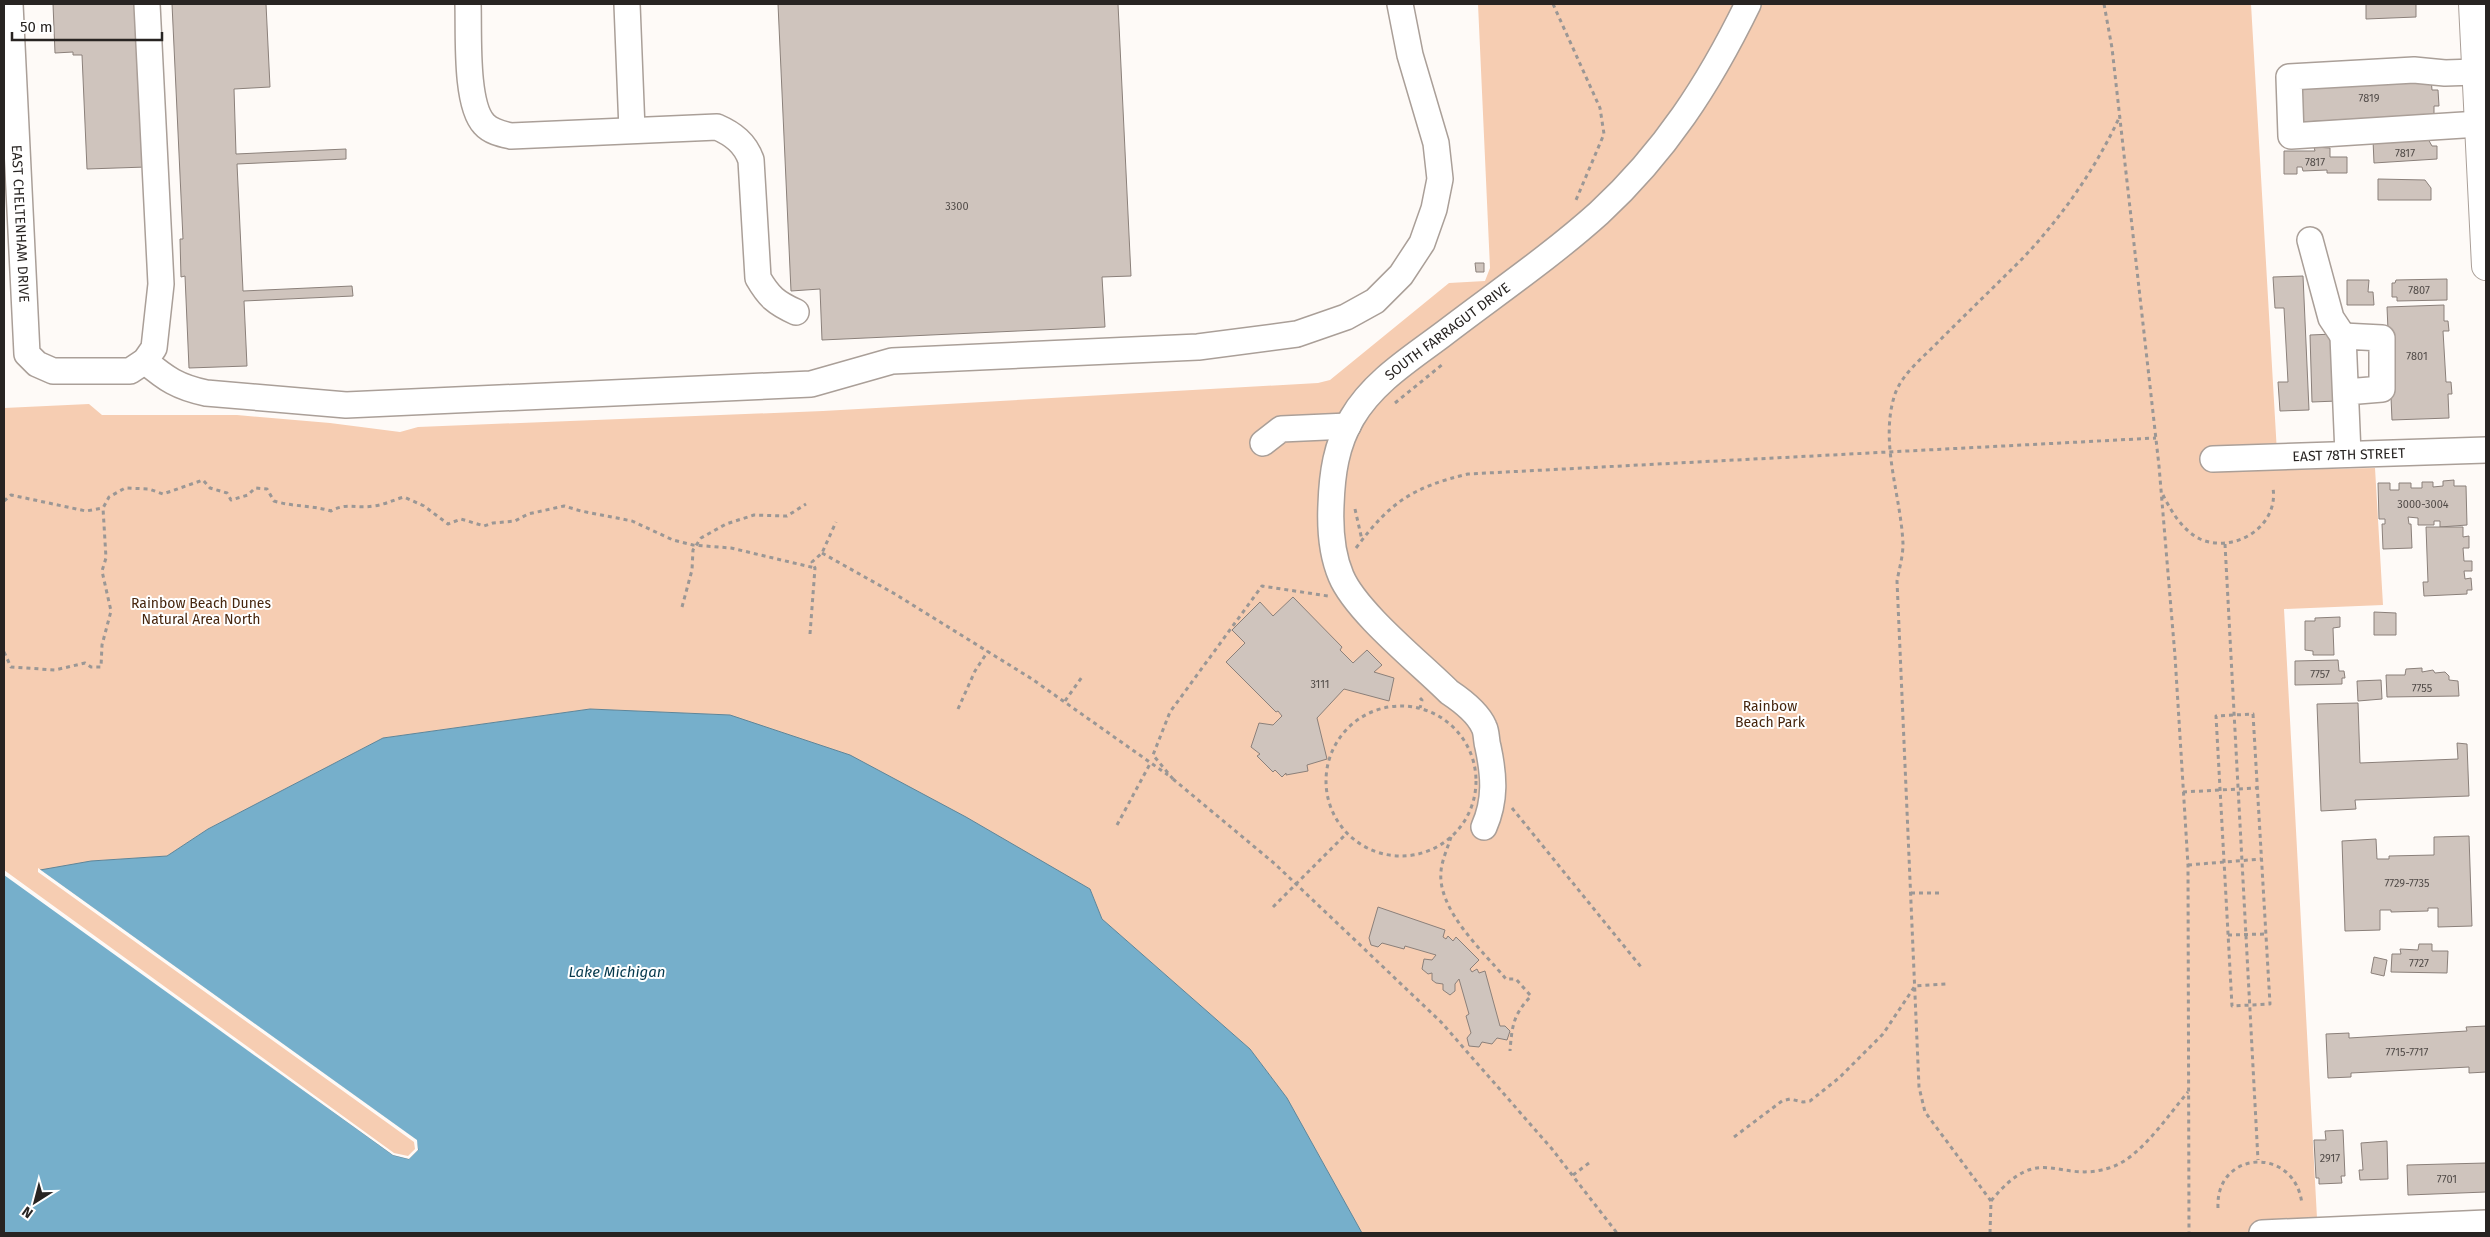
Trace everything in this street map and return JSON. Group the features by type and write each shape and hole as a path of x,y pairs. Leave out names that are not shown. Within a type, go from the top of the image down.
{"main road":[{"path":"2478,11 2476,72 2486,266"}],"street":[{"name":"EAST CHELTENHAM DRIVE","path":"10,4 27,354 37,364 53,370 130,371 145,360"},
{"path":"147,4 162,284 154,348 145,360 168,380 197,391 313,403 346,404 811,384 892,361 1198,347 1297,334 1346,318 1375,301 1406,267 1422,243 1434,209 1440,179 1436,143 1410,56 1400,4"},
{"path":"468,4 472,100 478,116 485,126 496,132 511,136 717,127 728,132 747,148 751,160 758,278 767,293 778,304 796,312"},
{"path":"627,4 632,130"},
{"name":"SOUTH FARRAGUT DRIVE","path":"1484,827 1491,811 1494,790 1492,766 1484,728 1462,700 1448,692 1362,607 1341,575 1334,546 1330,516 1332,473 1345,433 1370,394 1389,375 1565,241 1625,186 1659,151 1691,107 1730,41 1748,4"},
{"path":"2476,72 2444,73 2414,70 2289,77 2291,136 2479,124"},
{"path":"2310,240 2331,318 2343,336 2348,454"},
{"path":"2343,336 2382,338 2382,389 2346,392"},
{"name":"EAST 78TH STREET","path":"2213,459 2486,450"},
{"path":"2262,1233 2486,1223"}],"path":[{"path":"1553,4 1600,108 1603,120 1604,134 1576,200 1580,210"},
{"path":"2104,4 2112,48 2156,438 2175,656 2188,865 2189,1233"},
{"path":"1990,1233 1991,1201 1925,1112 1920,1088 1897,582 1903,546 1891,451 1890,426 1892,404 1896,391 1912,368 2024,257 2057,218 2093,168 2120,115"},
{"path":"1394,404 1448,360"},
{"path":"1353,501 1362,540 1376,521 1405,497 1444,480 1468,474 2156,438"},
{"path":"4,652 11,667 55,670 85,663 91,668 101,667 102,645 111,611 102,571 106,558 103,508 109,497 125,488 149,489 164,494 203,480 210,488 227,493 230,500 248,495 255,488 267,489 274,501 292,506 311,505 331,511 342,505 362,508 383,505 404,497 424,506 448,524 461,519 484,526 515,520 528,514 564,506 632,521 673,540 697,545 730,548 815,568"},
{"path":"2161,493 2170,509 2189,532 2206,541 2225,544 2254,533 2263,524 2273,504 2273,488"},
{"path":"4,501 11,495 86,511 103,508"},
{"path":"682,607 692,570 694,550 709,532 754,515 787,516 806,504"},
{"path":"810,634 815,568 812,562 822,553 836,522"},
{"path":"2225,544 2258,1160"},
{"path":"822,553 895,594 988,651 1065,701 1174,779 1296,884 1441,1022 1573,1175 1617,1233"},
{"path":"1174,779 1153,755 1170,712 1262,586 1328,596 1341,575"},
{"path":"958,709 975,670 988,651"},
{"path":"1065,701 1082,677"},
{"path":"1403,706 1424,709 1442,718 1458,732 1466,745 1475,772 1476,788 1471,808 1462,825 1451,837 1430,850 1401,856 1372,850 1347,833 1335,816 1328,796 1327,765 1340,737 1354,722 1372,711 1403,706"},
{"path":"2253,714 2270,1004 2250,1006 2232,1006 2216,716 2235,715 2253,714"},
{"path":"1117,825 1150,762"},
{"path":"1475,772 1517,813 1641,967"},
{"path":"2183,792 2258,788"},
{"path":"1272,907 1347,833"},
{"path":"1451,837 1440,871 1444,894 1452,914 1506,979 1516,979 1531,996 1520,1008 1512,1024 1510,1051"},
{"path":"2188,865 2261,859"},
{"path":"1911,893 1942,893"},
{"path":"2228,935 2265,934"},
{"path":"1915,986 1947,984"},
{"path":"1734,1137 1782,1101 1790,1099 1803,1102 1810,1101 1839,1078 1883,1034 1915,986"},
{"path":"1991,1201 2010,1179 2033,1168 2101,1170 2124,1161 2133,1154 2189,1091"},
{"path":"2218,1208 2221,1187 2229,1176 2241,1166 2258,1160 2271,1163 2286,1172 2297,1186 2302,1204"},
{"path":"1573,1175 1589,1163"}],"green space":[{"name":"Rainbow Beach Park","path":"1478,4 2251,4 2278,470 2375,468 2383,605 2284,609 2317,1218 2321,1233 1362,1233 1287,1098 1250,1049 1102,919 1090,889 730,715 590,709 383,738 208,829 167,856 91,861 417,1140 418,1150 409,1159 393,1155 4,873 4,408 89,404 102,415 237,415 330,423 400,432 418,427 823,411 1318,383 1330,380 1449,283 1485,281 1490,268"}],"water":[{"name":"Lake Michigan","path":"590,709 730,715 850,755 966,817 1090,889 1102,919 1250,1049 1287,1098 1362,1233 4,1233 4,873 393,1155 409,1159 418,1150 416,1140 40,870 91,861 167,856 208,829 383,738"}],"pier":[{"path":"38,868 417,1140 418,1150 409,1159 393,1155 4,875 4,870 394,1153 408,1156 415,1149 414,1142 38,872"}],"building":[{"path":"53,4 138,4 146,167 87,169 82,55 73,55 73,52 55,53"},
{"path":"172,4 266,4 270,87 234,89 236,154 346,149 346,159 237,164 243,291 352,286 353,296 244,301 247,366 189,368 185,276 181,277 180,239 183,239"},
{"path":"778,4 1118,4 1131,276 1102,277 1105,327 822,340 820,289 791,291"},
{"path":"2366,4 2416,4 2416,17 2366,19"},
{"path":"2431,78 2432,90 2438,90 2439,106 2434,106 2434,115 2302,122 2300,85"},
{"path":"2428,139 2432,146 2437,146 2437,159 2374,163 2373,140"},
{"path":"2314,147 2330,148 2330,157 2347,157 2347,173 2327,173 2327,170 2303,171 2302,167 2297,167 2297,174 2284,174 2284,151 2315,151"},
{"path":"2378,179 2425,180 2431,188 2431,200 2378,200"},
{"path":"1475,263 1484,263 1484,272 1476,272"},
{"path":"2303,276 2309,410 2280,411 2278,382 2288,382 2284,308 2275,308 2273,277"},
{"path":"2447,279 2447,300 2397,301 2397,297 2392,297 2392,283 2395,283 2396,280"},
{"path":"2347,280 2369,280 2368,292 2373,292 2374,305 2347,305"},
{"path":"2444,305 2444,321 2448,321 2449,331 2443,331 2446,382 2451,382 2452,394 2448,394 2449,418 2392,420 2387,307"},
{"path":"2334,334 2337,401 2312,402 2310,335"},
{"path":"2454,480 2454,486 2466,486 2467,525 2440,527 2440,521 2434,521 2434,525 2418,525 2418,518 2408,517 2409,524 2411,524 2412,548 2383,549 2382,524 2385,524 2385,519 2379,519 2378,483 2390,483 2390,490 2399,490 2399,483 2411,483 2411,488 2422,488 2422,482 2433,482 2433,487 2443,486 2443,481"},
{"path":"2426,527 2463,527 2463,537 2469,536 2469,548 2463,548 2464,561 2472,561 2472,571 2464,571 2465,579 2471,578 2472,590 2467,590 2467,594 2424,596 2423,582 2428,582"},
{"path":"1293,597 1342,647 1340,650 1353,663 1367,650 1382,665 1374,672 1394,678 1389,701 1344,689 1317,718 1327,759 1307,765 1308,771 1286,775 1286,773 1282,777 1275,770 1273,772 1257,756 1260,754 1251,747 1259,723 1273,725 1282,716 1226,662 1245,643 1232,630 1260,602 1273,616"},
{"path":"2374,612 2396,613 2396,635 2374,635"},
{"path":"2340,617 2340,627 2333,628 2334,655 2313,655 2313,651 2305,650 2305,621 2315,621 2315,618"},
{"path":"2338,660 2339,671 2344,671 2345,678 2342,678 2342,684 2295,685 2295,661"},
{"path":"2422,668 2422,672 2433,670 2435,673 2445,672 2449,676 2449,680 2458,681 2459,696 2387,697 2386,675 2405,675 2406,669"},
{"path":"2381,680 2382,699 2358,701 2357,681"},
{"path":"2358,703 2360,763 2458,759 2457,743 2467,744 2469,796 2355,800 2356,809 2321,811 2317,704"},
{"path":"2469,836 2472,926 2438,927 2438,908 2428,908 2428,911 2391,912 2391,910 2380,910 2380,930 2345,931 2342,841 2376,839 2377,859 2389,859 2389,856 2434,855 2434,837"},
{"path":"1378,907 1445,930 1443,937 1446,939 1448,936 1453,941 1456,937 1479,960 1470,969 1472,972 1477,969 1479,973 1485,971 1500,1026 1505,1026 1510,1031 1507,1040 1497,1038 1492,1044 1482,1042 1479,1047 1469,1046 1467,1038 1471,1033 1466,1016 1469,1014 1459,979 1455,984 1455,991 1450,995 1443,990 1443,984 1432,980 1432,973 1428,974 1422,969 1424,959 1432,960 1436,955 1405,946 1404,949 1382,943 1378,947 1371,945 1369,938"},
{"path":"2419,944 2432,944 2432,951 2448,951 2447,973 2391,972 2392,954 2401,954 2400,949 2418,950"},
{"path":"2374,957 2387,960 2384,976 2371,973"},
{"path":"2486,1026 2486,1072 2469,1073 2469,1067 2351,1073 2351,1077 2328,1078 2326,1034 2349,1033 2349,1038 2467,1031 2466,1027"},
{"path":"2343,1130 2345,1176 2341,1176 2342,1183 2319,1184 2319,1178 2316,1178 2314,1140 2326,1140 2325,1131"},
{"path":"2387,1141 2388,1179 2360,1180 2359,1170 2363,1170 2361,1143"},
{"path":"2486,1163 2486,1192 2408,1195 2407,1165"}],"park label":[{"name":"Rainbow Beach Dunes Natural Area North","path":"201,612"}]}
